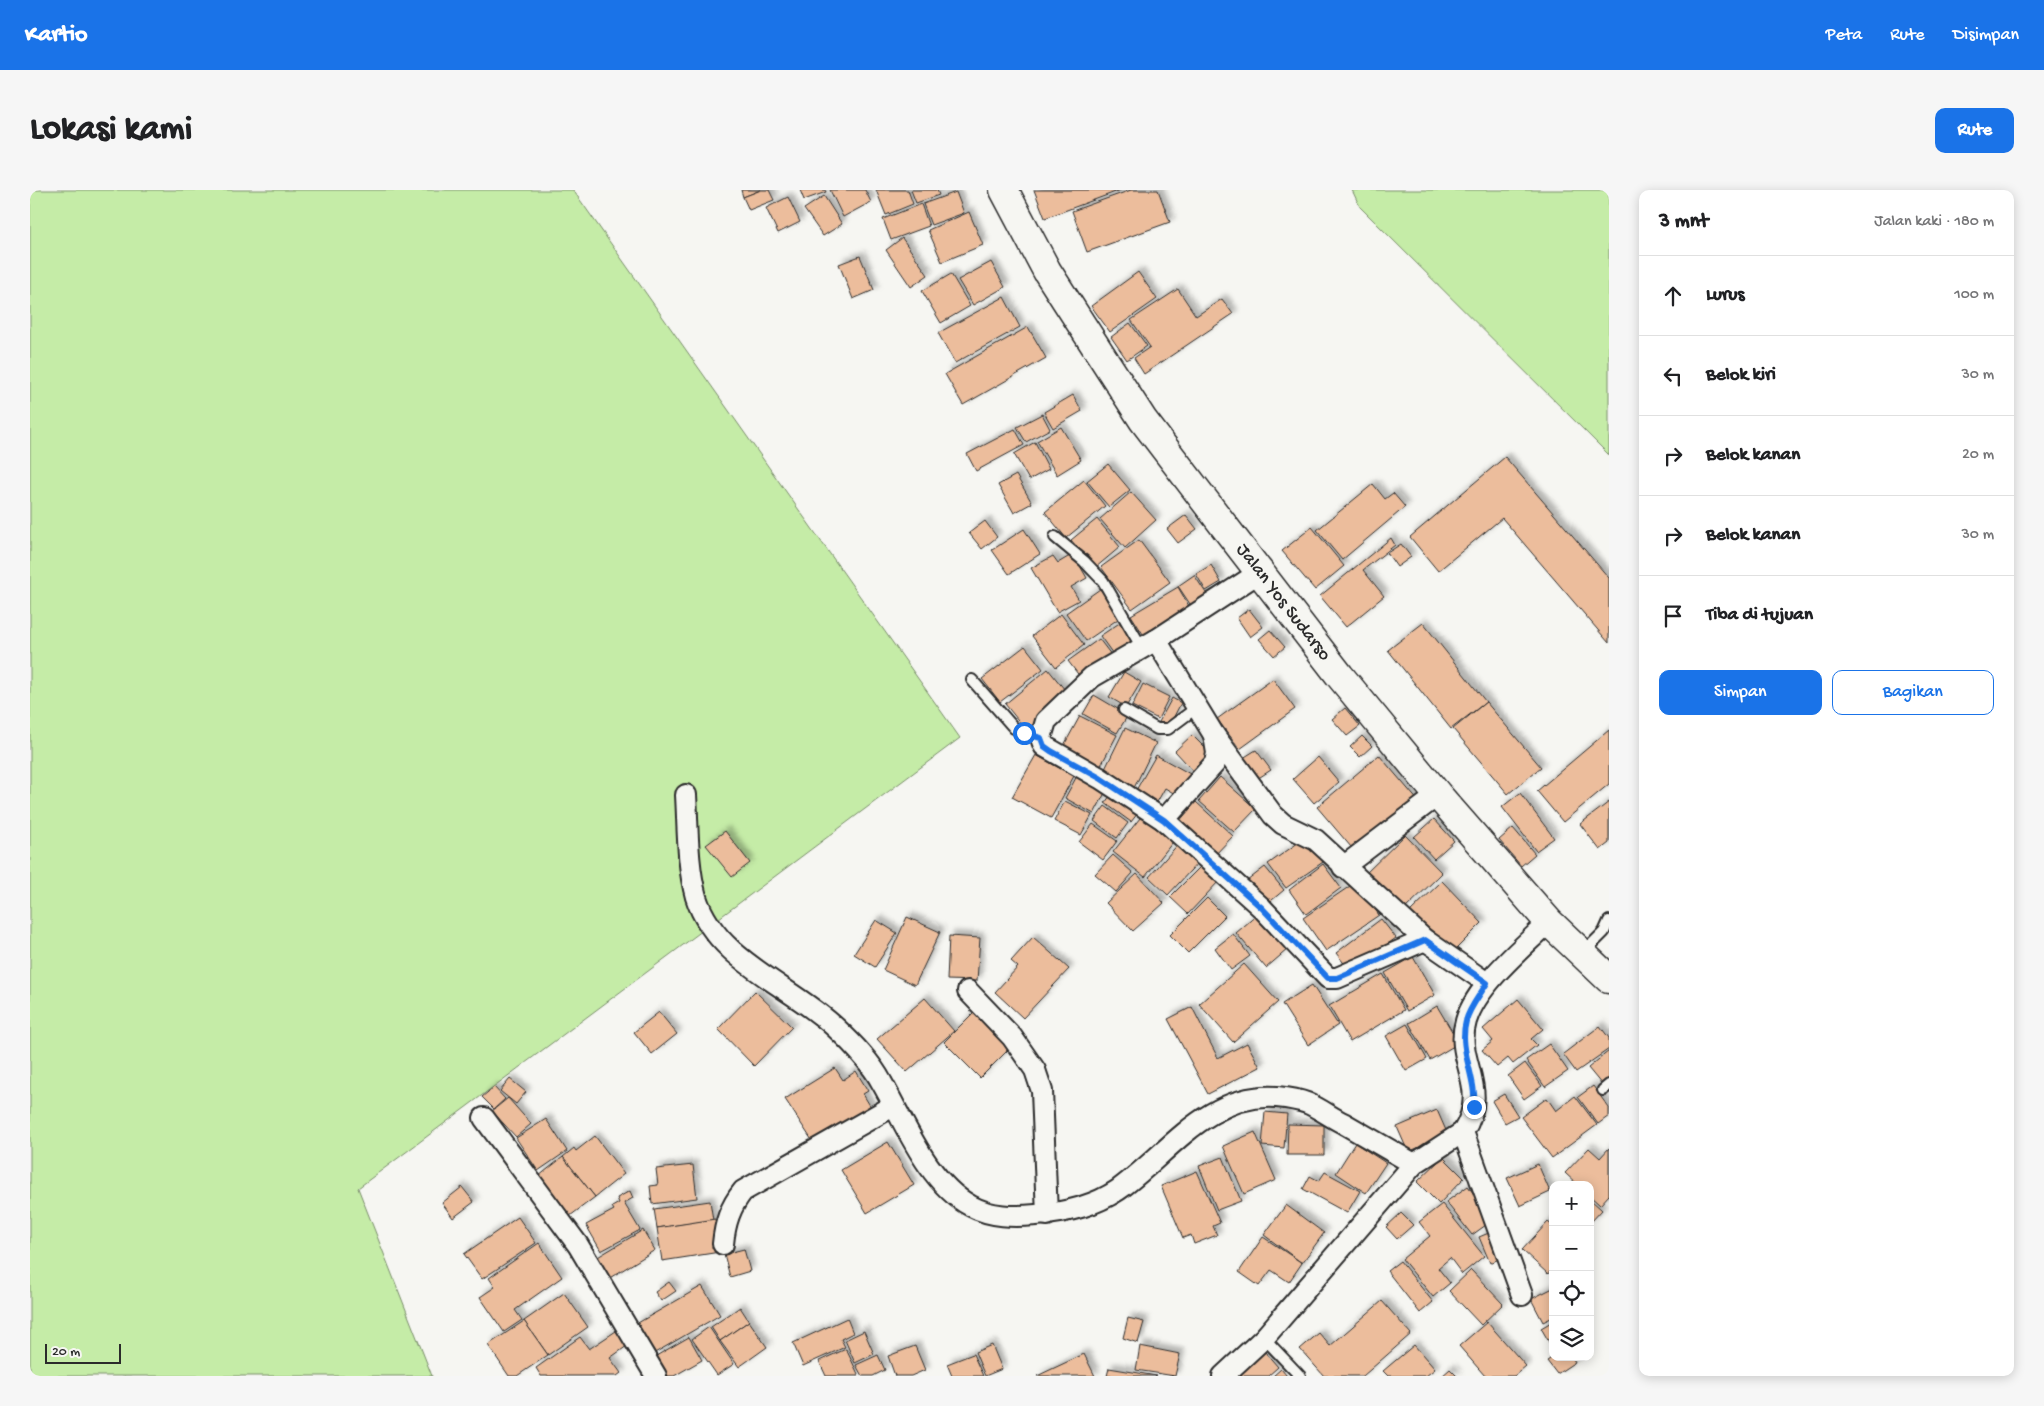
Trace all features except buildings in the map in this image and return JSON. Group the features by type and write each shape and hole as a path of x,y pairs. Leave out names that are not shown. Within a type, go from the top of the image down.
{"highway":[{"name":"Jalan Yos Sudarso","path":"1004,190 1047,271 1143,420 1346,683 1438,795 1549,922 1609,980"}],"street":[{"path":"1260,572 1149,644 1092,677 1046,721 1041,738 1044,746 1100,778 1164,820 1262,908 1328,978 1337,978 1425,940"},
{"path":"1149,644 1273,815 1283,824 1316,840 1425,940 1487,983"},
{"path":"1164,820 1215,763 1217,753 1214,736"},
{"path":"686,795 692,877 702,914 712,931 742,958 827,1019 854,1045 881,1081 905,1129 936,1174 950,1192 971,1207 994,1214 1014,1217 1047,1214 1087,1206 1116,1191 1193,1126 1219,1108 1244,1098 1276,1097 1306,1102 1414,1164"},
{"path":"1343,866 1438,795"},
{"path":"1223,1376 1264,1338 1414,1164 1463,1132 1469,1122 1475,1094 1464,1045 1466,1019 1487,983 1549,922"},
{"path":"968,991 1012,1037 1035,1070 1042,1091 1047,1214"},
{"path":"723,1244 728,1214 743,1192 893,1106"},
{"path":"484,1118 578,1245 656,1376"},
{"path":"1463,1132 1522,1295"}],"lane":[{"path":"1055,537 1084,561 1103,581 1149,644"},
{"path":"972,680 1014,728 1041,738"},
{"path":"1124,710 1163,730 1168,729 1196,708"},
{"path":"1582,953 1604,932 1609,921"},
{"path":"1264,1338 1300,1376"}],"green space":[{"path":"30,190 573,190 960,738 358,1188 432,1376 30,1376"},
{"path":"1352,190 1609,190 1609,455 1360,207"}],"route":[{"path":"1024,733 1041,738 1044,746 1051,751 1100,778 1164,820 1262,908 1328,978 1337,978 1425,940 1487,983 1466,1019 1464,1032 1464,1045 1475,1094 1474,1107"}]}
